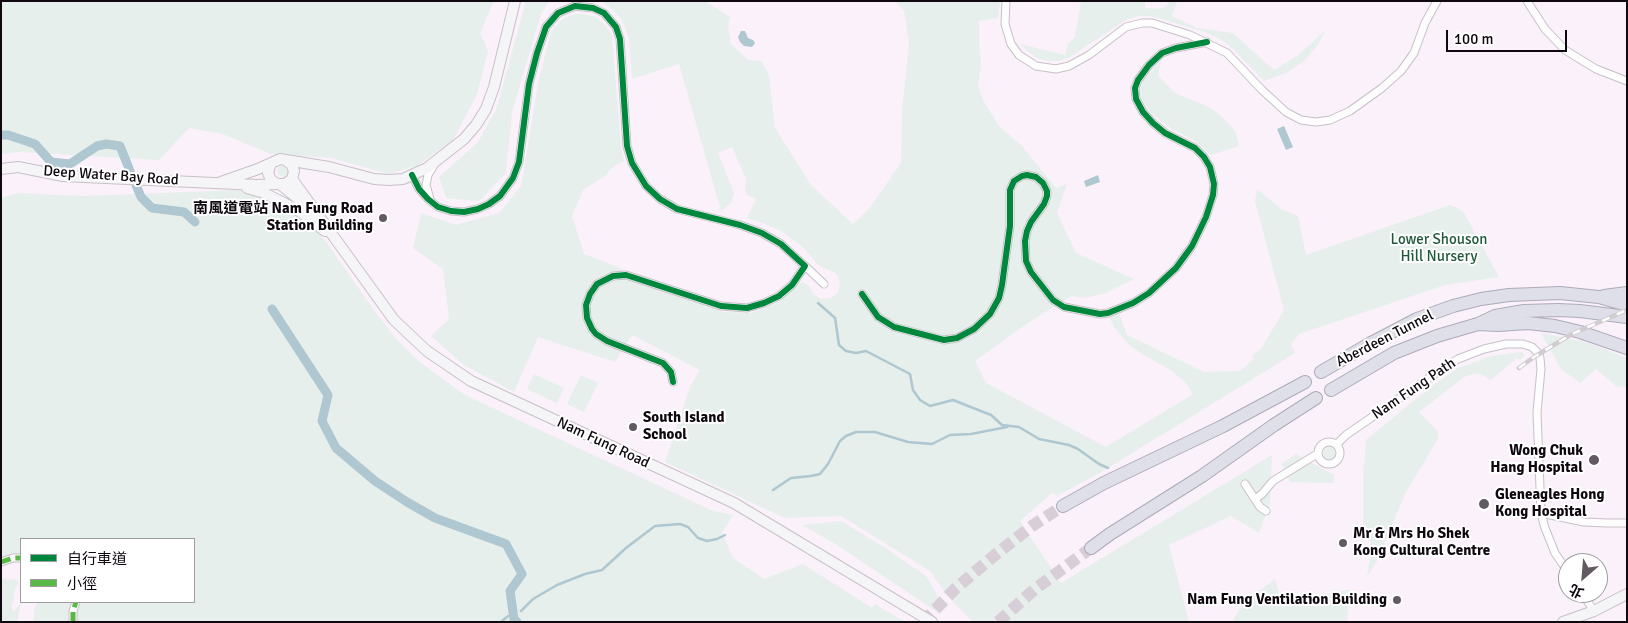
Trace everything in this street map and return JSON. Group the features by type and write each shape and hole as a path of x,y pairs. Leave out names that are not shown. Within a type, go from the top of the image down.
{"highway":[{"name":"Aberdeen Tunnel","path":"1321,372 1417,319 1453,306 1481,299 1510,295 1551,293 1599,296 1627,305"},
{"path":"1599,296 1627,294"},
{"name":"Aberdeen Tunnel","path":"1331,390 1394,353 1436,336 1478,324 1495,316 1524,311 1558,310 1627,317"},
{"path":"1478,324 1528,323 1555,326 1580,332 1627,348"},
{"path":"1063,506 1114,478 1223,426 1305,382"},
{"path":"1091,548 1202,476 1316,398"}],"main road":[{"path":"329,167 304,169 286,184 279,185 272,182 268,175 268,168 271,163 277,160 285,160 329,167 381,180 396,180 412,176 427,168 457,145 470,132 486,109 494,87 515,1"},
{"path":"285,160 292,166 293,177"},
{"name":"Deep Water Bay Road","path":"221,182 271,163"},
{"name":"Deep Water Bay Road","path":"1,169 18,167 63,176 279,185"},
{"name":"Nam Fung Road","path":"293,177 318,215 394,320 426,351 471,381 734,503 932,622"},
{"path":"221,182 264,193 299,211 317,224 341,246"},
{"name":"Nam Fung Road","path":"279,185 318,215"},
{"path":"1562,622 1594,611 1627,594"}],"street":[{"path":"1006,1 1005,24 1010,44 1024,60 1042,68 1056,69 1069,66 1089,55 1126,27 1142,22 1163,26 1207,42 1227,53 1286,112 1306,121 1325,121 1350,111 1382,88 1400,71 1414,53 1425,23 1438,1"},
{"path":"1527,1 1544,29 1565,50 1596,69 1627,81"},
{"path":"412,176 423,194 433,203 451,211 471,211 489,204 505,191 513,178 519,162 529,84 546,28 553,17 563,10 575,6 587,6 604,13 613,22 619,33 628,146 636,171 646,186 660,199 677,209 740,225 762,233 781,244 824,284"},
{"path":"862,294 878,317 894,327 944,340 957,338 974,329 990,314 999,298 1010,226 1010,190 1014,181 1027,175 1040,179 1046,187 1047,196 1027,231 1025,241 1026,261 1053,300 1064,307 1100,314 1108,313 1133,303 1150,292 1176,268 1197,236 1210,206 1214,184 1210,168 1204,157 1194,148 1164,133 1153,123 1143,112 1136,99 1135,88 1138,80 1149,65 1162,54 1176,48 1207,42"},
{"path":"433,203 428,197 426,184 428,175 437,160"},
{"path":"673,382 672,372 664,363 606,342 592,329 587,318 586,305 590,294 597,284 613,276 626,275 721,306 747,308 779,296 792,285 805,266"},
{"name":"Nam Fung Path","path":"1255,499 1273,481 1317,454 1319,446 1326,442 1336,444 1442,368 1458,359 1484,349 1506,344 1528,345 1538,353 1541,369 1537,412 1541,513 1545,528 1558,557"},
{"path":"1317,454 1320,461 1324,463 1335,463 1340,454 1339,447 1336,444"},
{"path":"1245,484 1260,506 1266,511"},
{"path":"1541,513 1584,522 1627,523"},
{"path":"1,562 20,558"},
{"path":"73,622 73,611 76,603"},
{"path":"1589,603 1594,611"}],"green space":[{"path":"1,1 494,1 480,33 488,51 477,94 453,140 417,166 389,174 331,158 271,154 223,134 189,128 159,160 18,152 1,154"},
{"path":"526,1 549,1 541,14 512,112 506,173 479,201 446,198 439,177 478,142 496,110"},
{"name":"Lower Shouson Hill Nursery","path":"601,1 705,1 730,17 728,26 731,44 748,60 761,61 769,75 775,128 811,185 853,224 869,209 901,163 902,113 909,43 904,11 895,1 1000,1 998,18 979,21 981,62 978,86 983,100 999,126 1022,146 1056,188 1067,184 1057,213 1076,253 1134,279 1103,294 1084,298 1071,296 1025,325 975,361 986,383 1106,447 1193,394 1185,382 1172,371 1129,345 1115,328 1109,317 1119,313 1127,335 1204,372 1240,371 1254,359 1252,356 1261,349 1284,310 1255,201 1257,189 1281,209 1298,216 1306,255 1450,205 1463,211 1499,277 1445,285 1299,334 1291,345 1295,353 1098,474 1057,496 1052,493 1020,521 1061,583 1272,455 1270,504 1259,533 1231,516 1169,545 1189,622 973,622 950,599 930,571 841,516 785,518 665,462 690,387 700,370 632,335 615,362 538,337 514,392 464,365 431,336 449,319 443,269 413,248 421,213 456,225 499,213 521,186 539,79 550,36 552,30 560,21 571,15 578,14 596,17 612,35 621,148 624,161 583,190 572,216 584,254 618,267 637,278 723,312 751,313 775,304 803,282 809,286 814,295 822,299 831,298 838,292 840,284 835,273 819,266 804,248 781,231 747,218 756,199 747,195 745,189 746,179 732,147 718,153 734,193 731,203 721,211 679,64 632,79 629,38 622,20"},
{"path":"1081,1 1145,1 1145,8 1156,9 1166,7 1169,2 1167,1 1177,1 1172,16 1197,28 1233,33 1274,70 1297,56 1326,30 1317,46 1304,61 1288,72 1264,81 1231,47 1220,39 1205,32 1150,16 1138,16 1126,20 1068,58 1058,61 1037,58 1020,44 1065,55 1068,44 1075,37"},
{"path":"1161,61 1158,76 1175,93 1211,108 1221,116 1235,131 1239,146 1211,155 1195,141 1172,129 1150,112 1141,98 1140,86"},
{"path":"283,165 289,171 283,177 277,171"},
{"path":"241,190 288,209 302,223 306,221 327,243 398,341 421,363 465,395 713,511 733,515 722,533 733,558 764,579 803,564 872,608 875,604 905,622 33,622 37,603 195,603 195,538 20,538 20,556 1,560 1,198 18,193 82,196"},
{"path":"1541,333 1586,342 1627,358 1627,387 1616,386 1596,369 1580,383 1561,369"},
{"path":"1522,352 1525,355 1520,360 1517,358 1491,380 1481,374 1464,377 1419,412 1438,432 1438,439 1406,492 1380,556 1367,577 1372,546 1363,524 1363,478 1366,440 1428,389 1458,368 1491,356"},
{"path":"534,374 564,388 557,403 527,389"},
{"path":"581,375 598,383 584,412 567,404"},
{"path":"1327,446 1333,446 1337,453 1333,460 1327,460 1323,456 1323,450"},
{"path":"1296,454 1334,475 1334,483 1290,482 1282,464"},
{"path":"841,521 884,547 926,576 937,594 940,614 834,543 802,525"},
{"path":"1,578 14,579 19,582 14,591 12,604 12,610 14,611 21,603 17,622 1,622"},
{"path":"1275,579 1282,604 1350,589 1347,622 1232,622 1245,601"}],"water":[{"path":"741,31 745,31 748,38 753,40 755,43 752,47 744,46 740,42 738,37"},
{"path":"1284,126 1293,147 1286,150 1277,129"},
{"path":"1098,175 1100,182 1086,187 1084,181"}],"waterway":[{"path":"1,135 8,135 35,144 51,162 70,164 97,146 106,144 120,146 130,171"},
{"path":"136,185 141,197 152,208 184,212 195,222"},
{"path":"818,303 835,318 839,345 846,351 856,353 866,351 910,374 913,390 920,400 930,406 953,400 991,415 1002,425 1019,427 1039,439 1069,445 1108,468"},
{"path":"272,309 328,395 322,421 336,448 375,481 435,518 506,544 522,574 510,591 514,619 517,622"},
{"path":"773,490 791,478 820,474 828,464 840,441 856,432 875,432 908,442 932,444 950,435 971,434 1007,427"},
{"path":"521,611 533,599 557,585 585,574 602,570 626,548 655,526 680,524 688,527 698,538 707,541 725,535"},
{"path":"501,622 508,616"}],"tunnel":[{"path":"923,622 955,589 995,555 1032,526 1063,506"},
{"path":"998,622 1035,589 1091,548"}],"railway":[{"path":"1519,368 1572,334 1627,310"}],"marked path":[{"path":"1,562 20,558"},
{"path":"73,622 73,611 76,603"}],"cycle path":[{"path":"412,175 419,189 428,199 438,207 451,211 464,212 478,209 500,196 513,178 519,162 529,84 546,27 558,13 575,6 593,8 604,13 616,27 620,39 627,146 632,163 646,186 660,199 677,209 740,225 762,233 781,244 805,266 792,285 779,296 747,308 721,306 626,275 613,276 597,284 590,294 586,305 587,318 592,329 607,341 663,363 671,372 673,382"},
{"path":"862,294 878,317 894,327 944,340 957,338 974,329 990,314 999,298 1010,226 1010,190 1014,181 1027,175 1036,177 1043,183 1047,196 1027,231 1025,241 1026,261 1031,272 1053,300 1064,307 1100,314 1108,313 1133,303 1149,293 1176,268 1192,246 1206,217 1213,195 1214,184 1210,167 1204,157 1195,148 1165,133 1153,123 1143,112 1136,99 1135,88 1138,80 1149,65 1162,53 1176,48 1207,42"}],"place":[{"name":"南風道電站 Nam Fung Road Station Building","path":"383,218"},
{"name":"South Island School","path":"633,427"},
{"name":"Wong Chuk Hang Hospital","path":"1594,460"},
{"name":"Gleneagles Hong Kong Hospital","path":"1484,504"},
{"name":"Mr & Mrs Ho Shek Kong Cultural Centre","path":"1343,543"},
{"name":"Nam Fung Ventilation Building","path":"1397,600"}]}
